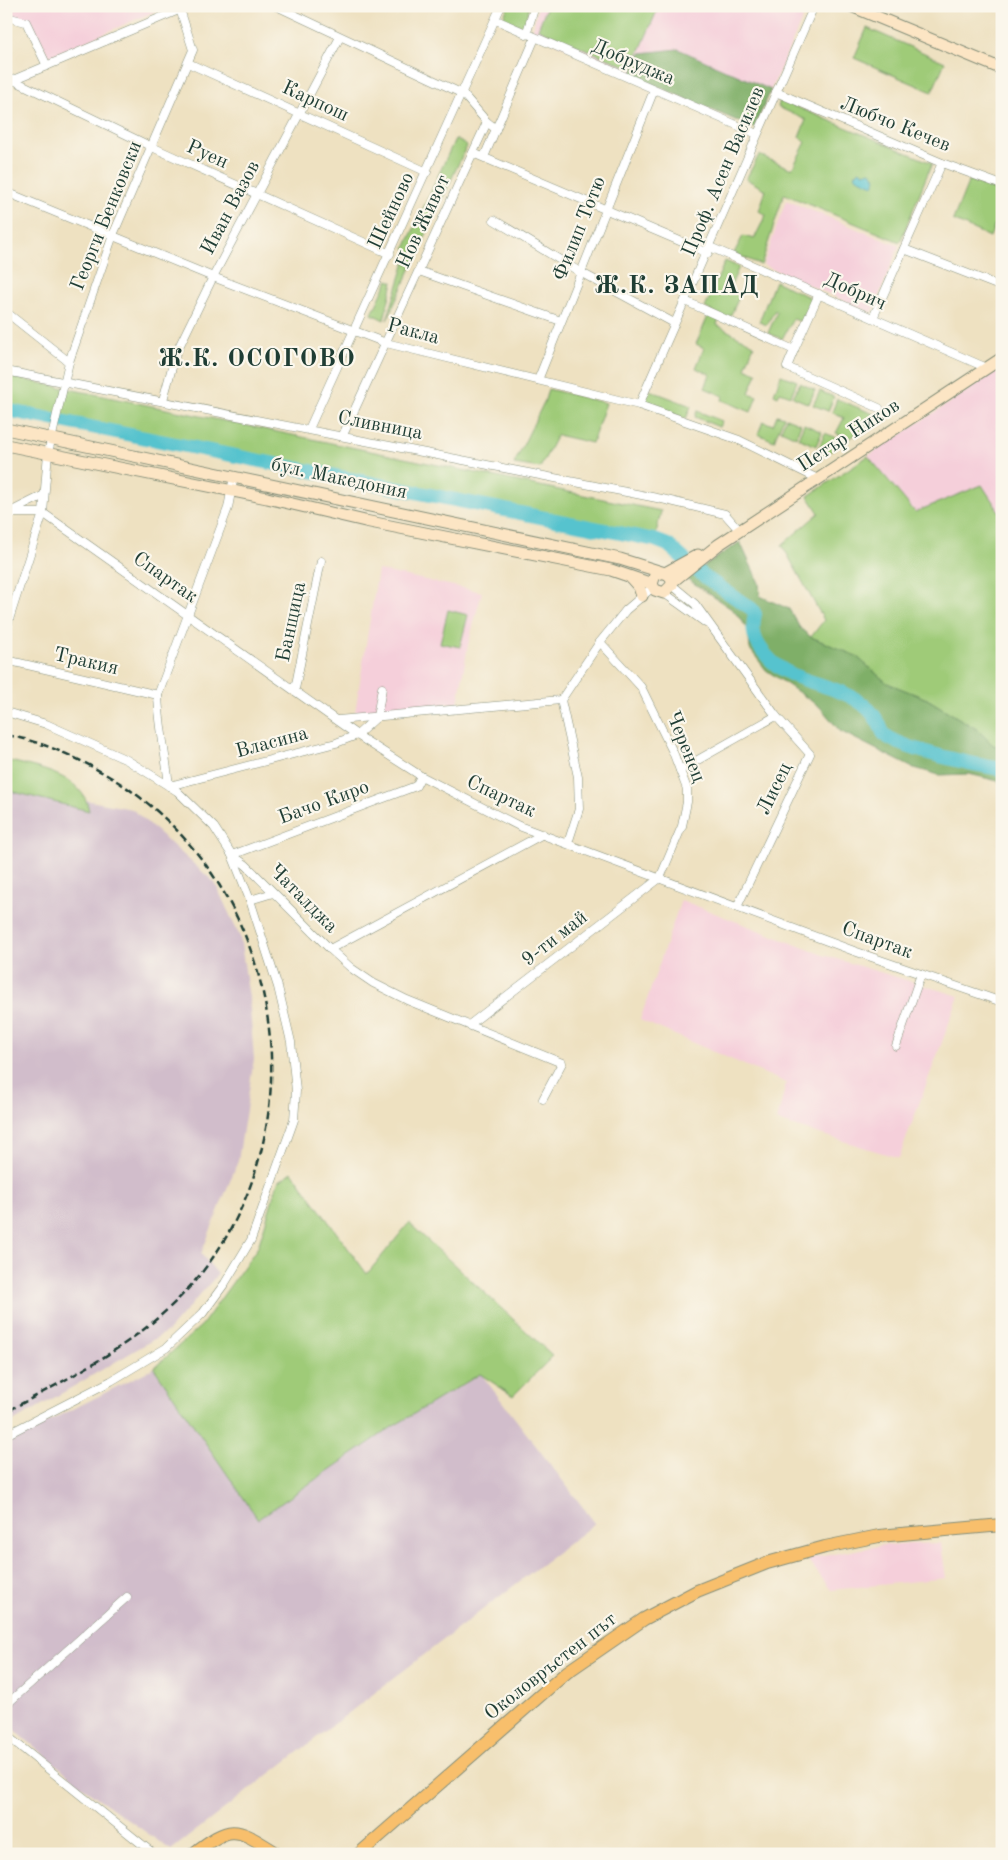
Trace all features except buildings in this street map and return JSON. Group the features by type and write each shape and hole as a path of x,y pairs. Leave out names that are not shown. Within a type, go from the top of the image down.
{"main road":[{"name":"Околовръстен път","path":"359,1854 567,1672 644,1619 697,1591 768,1563 825,1547 879,1536 1002,1525"},
{"path":"194,1854 219,1835 231,1831 245,1834 278,1854"}],"street":[{"path":"276,6 463,94 487,122 496,129"},
{"name":"Шейново","path":"309,429 428,172 502,6"},
{"path":"526,35 535,6"},
{"name":"Проф. Асен Василев","path":"639,405 674,323 709,250 814,6"},
{"path":"851,6 1002,69"},
{"path":"10,81 182,7"},
{"name":"Георги Бенковски","path":"6,629 43,513 48,453 69,362 113,235 193,50 182,7"},
{"path":"6,17 26,22 47,66"},
{"name":"Добруджа","path":"496,20 526,35 758,134"},
{"name":"Иван Вазов","path":"163,400 174,358 213,277 340,37"},
{"path":"484,157 535,38"},
{"name":"Карпош","path":"188,63 428,172"},
{"name":"Руен","path":"10,81 390,254"},
{"name":"Филип Тотю","path":"538,380 654,90"},
{"name":"Любчо Кечев","path":"776,92 942,162 1002,185"},
{"name":"Нов Живот","path":"344,435 487,122"},
{"name":"Добрич","path":"473,153 605,209 820,294 987,368"},
{"path":"873,318 942,162"},
{"name":"Ракла","path":"6,192 213,277 386,343 639,405 739,440 818,479"},
{"path":"494,220 580,272 674,323"},
{"path":"904,249 1002,287"},
{"path":"419,271 561,321"},
{"path":"820,294 787,367 880,408"},
{"path":"685,301 794,350"},
{"path":"6,312 69,362"},
{"name":"Петър Ников","path":"683,568 1002,358"},
{"name":"Сливница","path":"6,371 344,435 680,504 725,514 740,530"},
{"name":"бул. Македония","path":"6,429 52,435 620,559 663,573"},
{"name":"бул. Македония","path":"6,445 232,491 365,521 611,570 663,587"},
{"path":"169,786 166,751 158,712 158,695 228,508 234,476"},
{"path":"7,514 44,495"},
{"path":"7,514 43,513"},
{"name":"Спартак","path":"43,513 357,734 422,776 519,826 736,907 1002,1002"},
{"name":"Банщица","path":"295,689 321,561"},
{"path":"663,587 655,575 683,568"},
{"path":"568,843 579,809 578,776 561,700 600,642 626,610 641,597 663,587 683,568"},
{"path":"663,573 670,576 663,587"},
{"path":"628,576 639,587 641,597"},
{"name":"Лисец","path":"663,587 708,624 776,716 810,754 736,907"},
{"name":"Черенец","path":"600,642 641,686 687,789 687,802 682,826 660,878"},
{"name":"Тракия","path":"6,660 158,695"},
{"path":"377,717 382,688"},
{"path":"338,720 561,700"},
{"name":"Чаталджа","path":"6,712 46,724 118,756 177,791 214,827 232,855 246,865 330,949 351,968 373,983 407,1000 562,1063 543,1099"},
{"path":"680,770 776,716"},
{"name":"Власина","path":"169,786 336,743 357,734 377,717"},
{"name":"Бачо Киро","path":"232,855 416,786 422,776"},
{"path":"330,949 543,834"},
{"path":"6,1434 111,1381 166,1348 203,1313 225,1283 251,1240 294,1120 296,1091 291,1042 280,996 250,900 232,855"},
{"name":"9-ти май","path":"469,1025 660,878"},
{"path":"250,900 273,893"},
{"path":"896,1046 921,974"},
{"path":"6,1705 127,1598"},
{"path":"6,1735 154,1854"}],"shaded area":[{"path":"6,6 165,7 49,57 29,19 6,15"},
{"path":"538,6 808,6 754,128 532,33"},
{"path":"786,200 899,246 872,313 763,265"},
{"path":"1002,368 1002,516 982,485 915,512 868,456"},
{"path":"378,570 482,592 468,645 458,703 355,712"},
{"path":"6,785 132,809 215,883 240,937 249,997 254,1059 238,1161 201,1254 218,1274 168,1331 6,1426"},
{"path":"681,900 820,954 959,996 899,1158 777,1121 786,1083 640,1020"},
{"path":"154,1368 258,1518 392,1427 481,1374 595,1523 171,1850 88,1791 6,1723 6,1443"},
{"path":"941,1543 946,1578 831,1590 807,1559 884,1545"}],"green space":[{"path":"508,6 529,6 524,27 503,19"},
{"path":"547,6 659,6 632,69 538,29"},
{"path":"867,28 945,62 932,92 854,58"},
{"path":"678,49 771,90 754,128 631,75 641,53"},
{"path":"780,100 932,163 900,242 784,194 761,265 734,253 743,236 754,239 766,215 759,211 766,190 746,179 759,155 792,169 806,142 799,137 806,120 778,107"},
{"path":"455,139 467,145 387,320 405,262 408,264 413,253 405,248"},
{"path":"969,180 1002,193 1002,206 990,237 953,220"},
{"path":"725,261 739,267 729,290 740,295 729,319 705,308"},
{"path":"388,280 393,282 384,320 372,314"},
{"path":"775,281 811,298 802,322 793,319 782,339 768,333 777,312 775,310 767,325 759,322"},
{"path":"709,314 719,318 717,325 754,345 745,368 757,373 749,393 757,396 751,412 722,400 723,396 705,388 710,374 696,368 704,348 696,344"},
{"path":"781,375 797,381 791,396 780,392 778,396 774,394"},
{"path":"6,376 661,511 655,539 6,411"},
{"path":"800,383 815,390 809,404 793,397"},
{"path":"548,389 606,403 592,443 557,435 540,468 514,464 545,400"},
{"path":"649,390 691,406 686,419 644,404"},
{"path":"820,391 834,397 828,411 813,405"},
{"path":"837,399 881,417 849,439 836,433 844,418 832,412"},
{"path":"697,411 722,421 719,427 695,417"},
{"path":"777,415 784,417 774,441 758,434 763,421 773,425"},
{"path":"786,418 801,424 796,437 781,430"},
{"path":"804,424 822,432 816,446 798,438"},
{"path":"825,433 846,442 812,463"},
{"path":"868,456 915,512 982,485 1002,516 1002,748 993,745 978,730 927,699 887,683 856,656 811,637 824,620 782,545 819,513 808,496"},
{"path":"740,542 759,583 760,596 789,609 800,628 811,637 856,656 887,683 927,699 978,730 993,745 1002,748 1002,782 969,774 939,775 911,767 840,731 820,707 766,670 750,649 748,629 733,610 686,578"},
{"path":"448,610 468,615 460,647 440,643"},
{"path":"6,760 44,770 68,781 78,789 85,799 89,811 6,790"},
{"path":"292,1172 367,1274 409,1223 553,1356 513,1396 480,1374 392,1427 258,1519 154,1368 202,1325 258,1247 278,1182"}],"water":[{"path":"860,170 863,173 871,171 876,179 873,185 857,178 855,175"}],"waterway":[{"path":"6,410 655,540 668,545 702,575 752,609 755,614 754,636 766,655 786,672 834,689 857,700 874,715 885,735 894,741 940,756 1002,769"}],"railway":[{"path":"6,735 32,741 57,750 105,774 160,814 204,863 238,920 260,981 271,1046 268,1112 253,1177 225,1239 204,1270 181,1297 128,1341 100,1360 6,1412"}],"district":[{"name":"Ж.К. ЗАПАД","path":"677,286"},
{"name":"Ж.К. ОСОГОВО","path":"257,359"}]}
